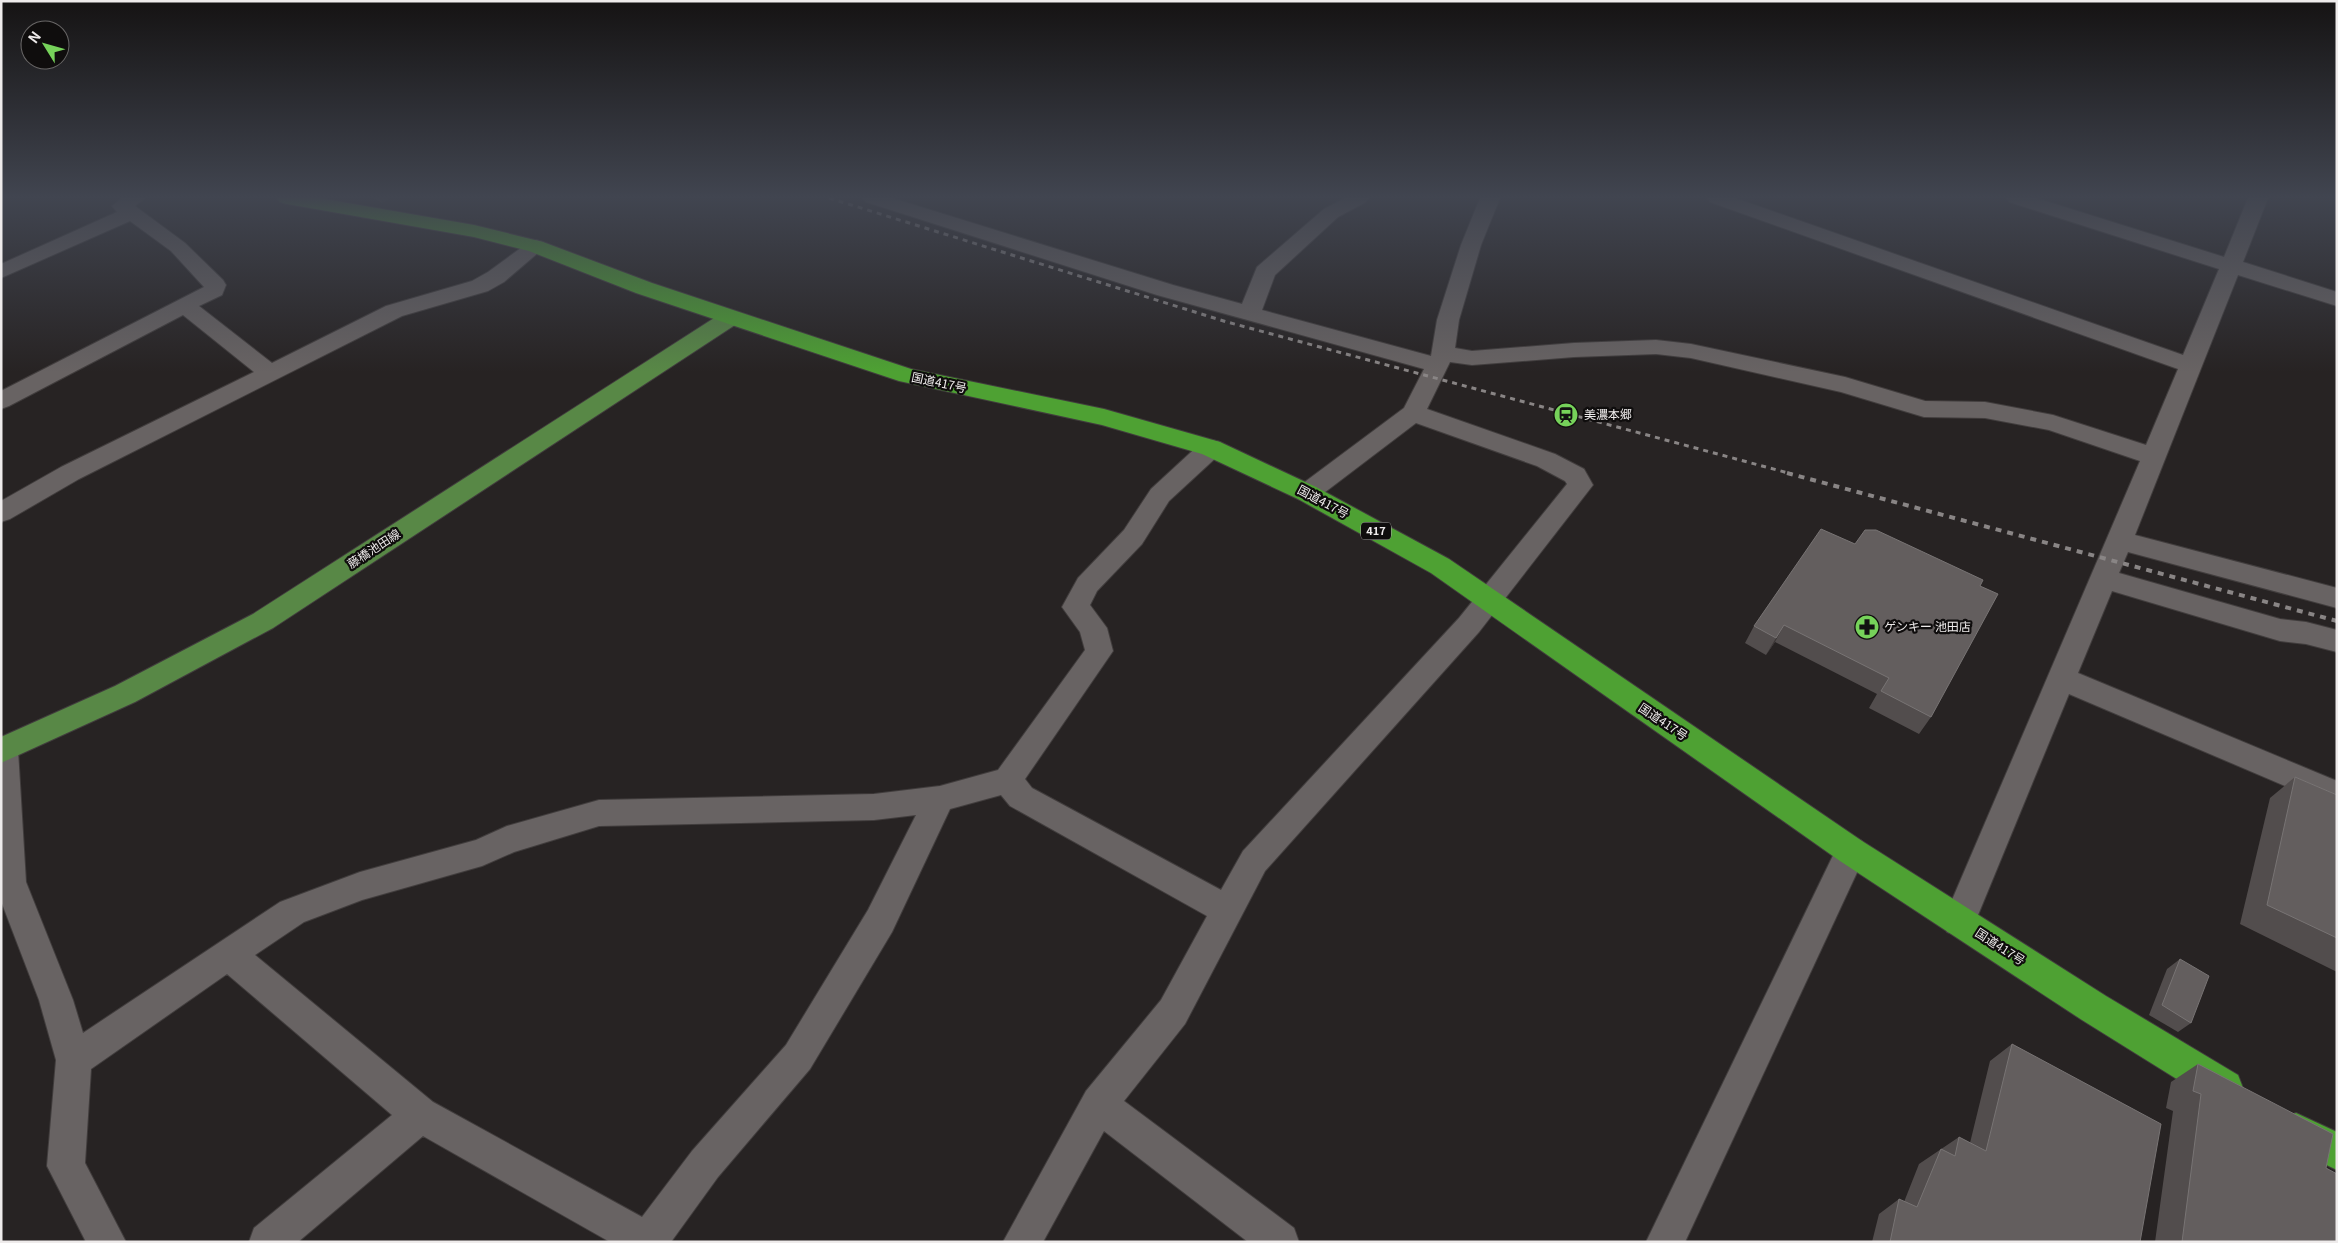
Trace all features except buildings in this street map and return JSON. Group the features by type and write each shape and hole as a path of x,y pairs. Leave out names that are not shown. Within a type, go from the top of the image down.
{"highway":[{"name":"国道417号","path":"563,256 730,318 907,376 1104,417 1212,448 1307,493 1440,566 1851,851 2094,1008 2245,1100"},
{"path":"2279,1120 2337,1152"}],"main road":[{"name":"藤橋池田線","path":"2,750 125,694 263,621 730,318"}],"street":[{"path":"1,272 33,256"},
{"path":"1,401 214,290 215,285 187,256"},
{"path":"1,513 70,473 394,310 480,286 496,277 523,256"},
{"path":"1055,256 1156,288 1249,314 1440,360 1574,350 1647,347 1691,350 1845,385 1924,408 1985,410 2053,423 2154,457"},
{"path":"1249,314 1265,272 1283,256"},
{"path":"1307,493 1414,413 1440,360 1448,320 1468,256"},
{"path":"1883,256 2190,364"},
{"path":"2199,256 2337,299"},
{"path":"1958,921 2120,540 2235,256"},
{"path":"184,306 270,373"},
{"path":"1022,1242 1099,1104 1173,1012 1254,861 1490,601 1580,486 1575,475 1546,460 1414,413"},
{"path":"74,1060 292,912 360,886 482,852 507,840 599,813 874,807 940,799 1008,780 1099,652 1093,628 1076,607 1087,585 1133,537 1160,495 1212,448"},
{"path":"2120,540 2337,598"},
{"path":"2104,578 2280,630 2306,633 2337,641"},
{"path":"2062,678 2337,795"},
{"path":"2,750 10,882 56,1000 74,1060 66,1166 107,1242"},
{"path":"1008,780 1021,797 1229,910"},
{"path":"228,954 420,1115 647,1242 705,1164 798,1057 880,921 940,799"},
{"path":"1665,1242 1851,851"},
{"path":"1099,1104 1280,1242"},
{"path":"268,1242 420,1115"}],"railway":[{"path":"1015,256 1227,322 1792,474"},
{"path":"1787,473 2337,621"}],"place":[{"name":"美濃本郷","path":"1566,415"},
{"name":"ゲンキー 池田店","path":"1867,627"}]}
